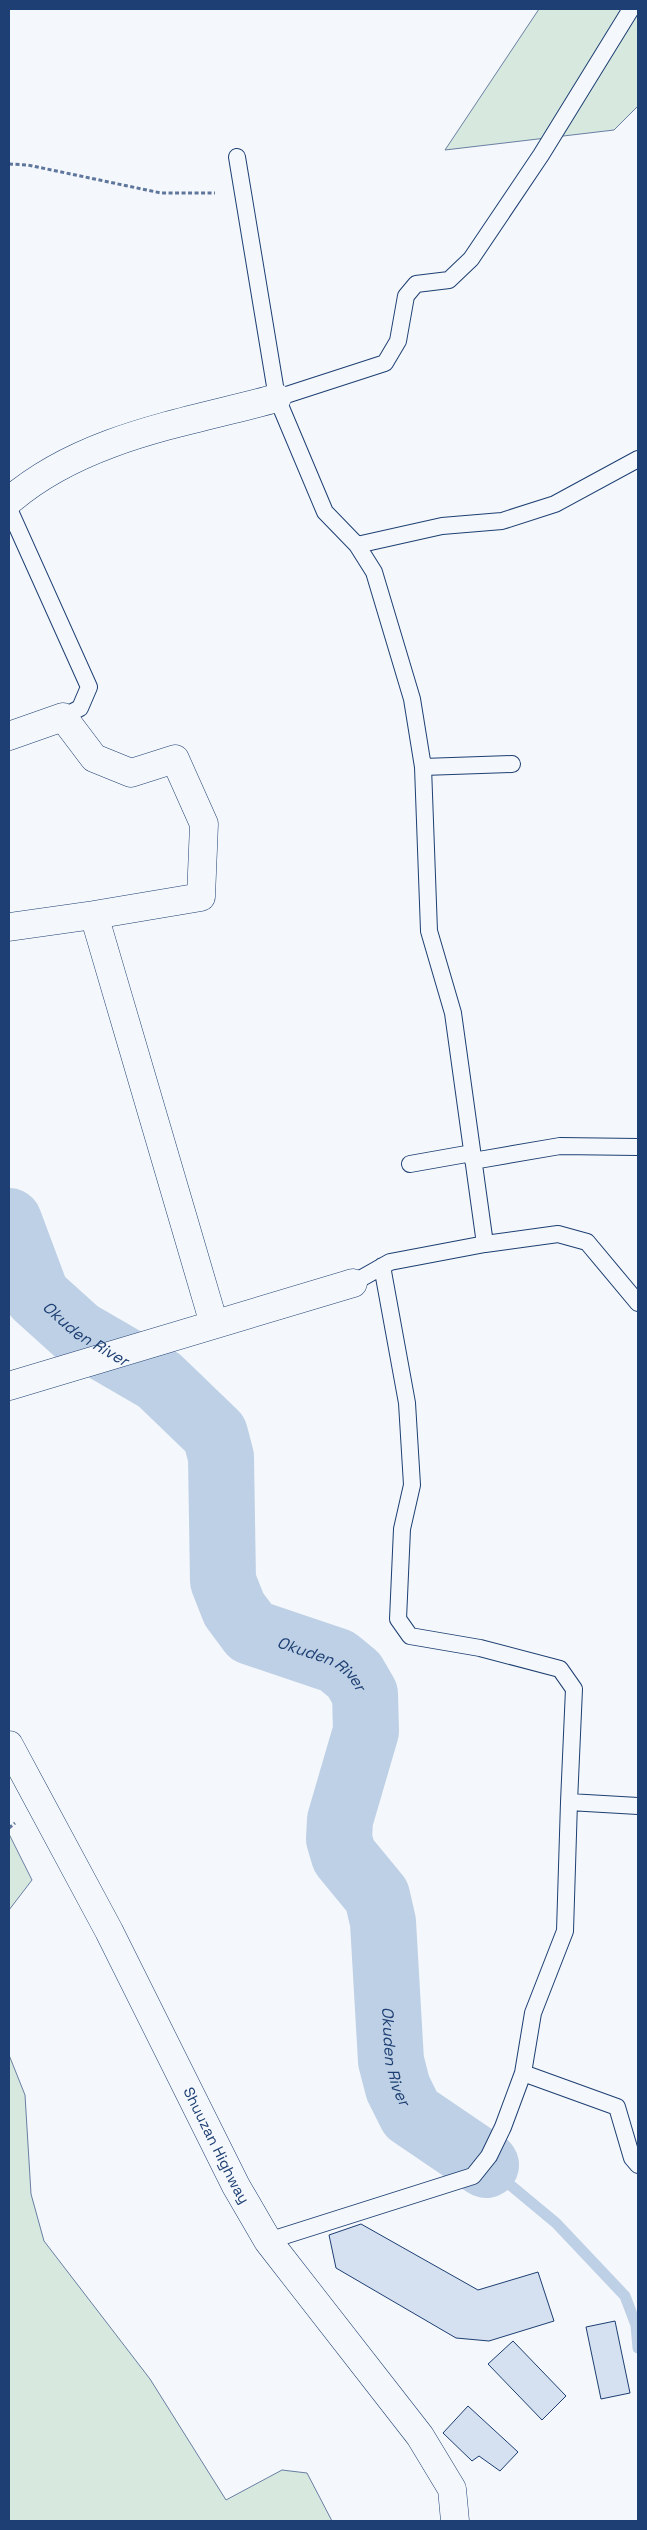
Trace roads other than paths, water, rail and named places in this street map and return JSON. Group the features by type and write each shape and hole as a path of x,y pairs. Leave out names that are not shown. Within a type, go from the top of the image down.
{"main road":[{"path":"9,501 22,490 69,460 151,429 277,398"},
{"path":"9,736 63,717 94,758 131,773 175,760 204,824 201,897 9,927"},
{"path":"94,915 214,1324"},
{"path":"9,1386 353,1283"},
{"name":"Shuuzan Highway","path":"9,1745 109,1931 236,2186 268,2241 420,2436 452,2489 455,2521"}],"lane":[{"path":"277,398 385,362 398,341 406,296 416,284 449,280 471,260 541,155 631,9"},
{"path":"236,157 277,398 325,512 357,545 374,572 412,699 423,767 429,931 453,1013 485,1244"},
{"path":"357,545 442,526 502,520 556,504 638,458"},
{"path":"9,509 89,687 80,708 63,717"},
{"path":"423,767 512,764"},
{"path":"410,1164 560,1146 638,1147"},
{"path":"353,1283 390,1262 485,1244 558,1234 587,1242 638,1303"},
{"path":"268,2241 473,2176 489,2156 503,2127 523,2073 533,2013 565,1931 568,1802 574,1689 560,1669 480,1648 410,1636 398,1619 402,1529 412,1485 407,1403 382,1266"},
{"path":"568,1802 638,1806"},
{"path":"523,2073 617,2107 632,2158 638,2165"}],"waterway":[{"name":"Okuden River","path":"9,1221 37,1296 78,1333 159,1380 215,1434 221,1457 223,1581 234,1609 251,1632 337,1661 354,1675 365,1694 366,1731 340,1820 339,1839 344,1856 377,1896 383,1922 391,2061 398,2088 411,2114 486,2165"},
{"name":"Okuden River","path":"486,2165 556,2223 625,2296 636,2325 638,2348"}]}
